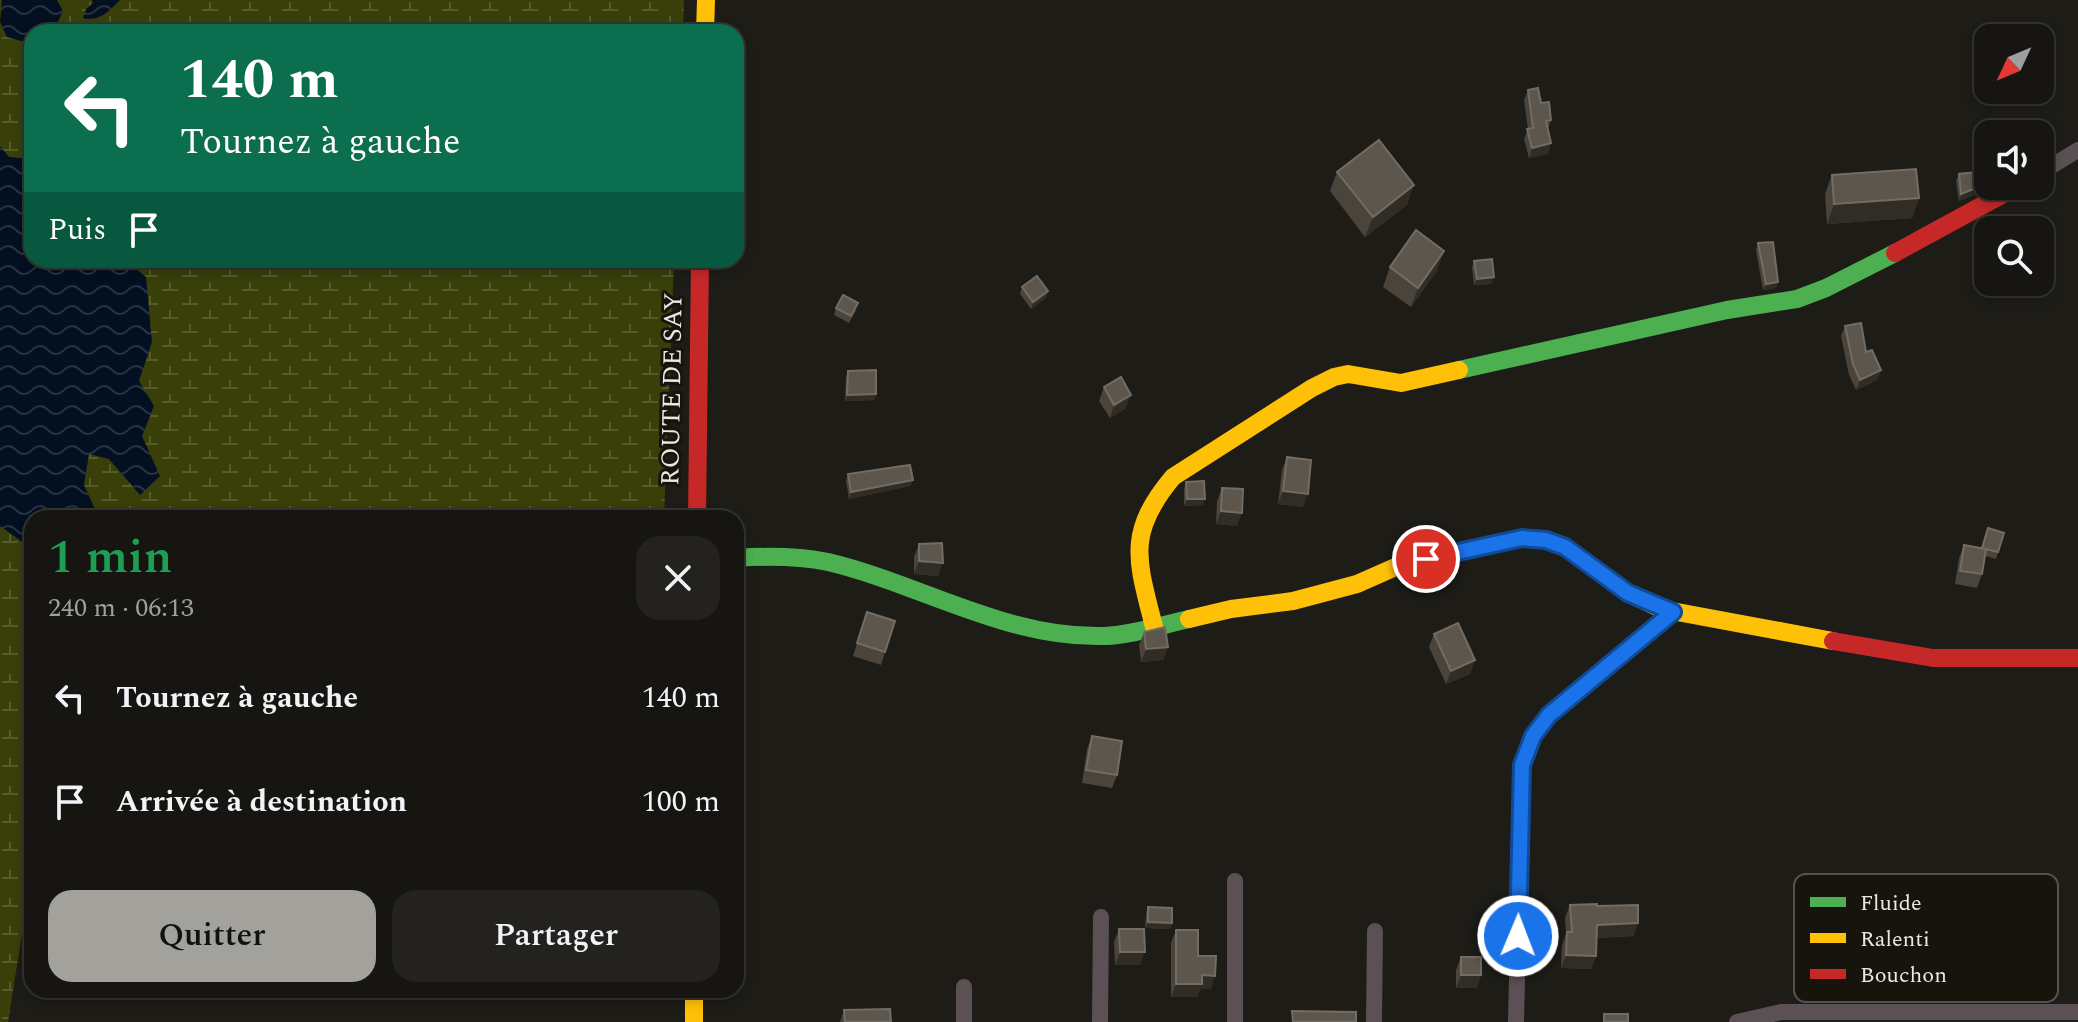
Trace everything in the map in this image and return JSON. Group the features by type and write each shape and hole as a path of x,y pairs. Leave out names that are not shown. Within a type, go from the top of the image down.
{"street":[{"path":"705,24 706,0"},
{"path":"2054,165 2078,150"},
{"path":"1154,627 1138,562 1138,549 1140,534 1163,489 1173,477 1312,388 1348,374 1401,383 1727,310 1797,299 1910,246 1993,200"},
{"name":"ROUTE DE SAY","path":"697,510 700,268"},
{"path":"744,558 773,556 826,562 918,590 966,611 1013,625 1105,636 1231,609 1293,601 1357,584 1400,565 1522,538 1546,540 1565,547 1628,593 1673,612 1933,658 2078,658"},
{"path":"1516,1022 1522,765 1527,750 1549,715 1673,612"},
{"path":"1235,881 1235,1022"},
{"path":"1100,1022 1101,917"},
{"path":"1374,1022 1375,931"},
{"path":"964,987 964,1022"},
{"path":"694,998 694,1022"},
{"path":"1737,1022 1781,1012 2006,1017 2078,1012"}],"green space":[{"path":"0,0 684,0 683,24 24,24 24,268 674,268 664,510 24,510 24,921 8,1022 0,1022"}],"water":[{"path":"2,0 57,0 63,11 57,24 24,24 24,42 7,37 0,22"},
{"path":"92,0 120,0 99,17 83,18"},
{"path":"0,146 9,157 24,158 24,268 135,268 146,277 152,342 139,381 154,406 142,436 160,476 140,495 109,459 89,454 84,485 95,510 24,510 24,543 0,526"}],"building":[{"path":"1538,88 1541,103 1549,102 1551,120 1546,121 1551,143 1532,148 1527,129 1533,128 1528,90"},
{"path":"1379,140 1414,185 1373,217 1337,172"},
{"path":"1916,169 1919,198 1834,204 1832,175"},
{"path":"1974,172 1974,189 1961,194 1959,174"},
{"path":"1416,230 1444,251 1418,288 1390,267"},
{"path":"1773,242 1778,282 1766,284 1758,243"},
{"path":"1492,259 1494,277 1477,279 1474,261"},
{"path":"1037,276 1048,291 1033,302 1022,287"},
{"path":"843,295 858,303 851,316 836,308"},
{"path":"1861,323 1866,352 1872,350 1881,370 1860,380 1853,364 1845,326"},
{"path":"876,370 876,394 847,395 848,371"},
{"path":"1121,377 1131,395 1114,405 1104,387"},
{"path":"1287,457 1311,460 1308,494 1283,491"},
{"path":"910,465 913,480 851,492 848,474"},
{"path":"1204,481 1205,499 1187,499 1186,482"},
{"path":"1222,488 1243,489 1242,513 1221,511"},
{"path":"1988,528 2004,533 1998,552 1982,548"},
{"path":"942,543 943,563 919,561 919,544"},
{"path":"1964,545 1986,549 1982,574 1960,571"},
{"path":"867,612 895,621 885,652 857,643"},
{"path":"1458,623 1475,660 1451,671 1434,634"},
{"path":"1165,627 1168,647 1146,649 1144,632"},
{"path":"1092,736 1122,741 1117,775 1086,770"},
{"path":"1570,905 1638,905 1638,923 1597,925 1596,956 1566,955 1567,932 1572,932"},
{"path":"1148,907 1172,908 1172,923 1148,922"},
{"path":"1119,929 1144,929 1145,952 1120,952"},
{"path":"1176,930 1198,930 1198,956 1216,956 1215,976 1202,975 1202,984 1176,984"},
{"path":"1461,957 1481,957 1481,975 1461,975"},
{"path":"890,1009 891,1022 845,1022 844,1010"},
{"path":"1292,1011 1356,1012 1356,1022 1293,1022"},
{"path":"1604,1014 1628,1014 1628,1022 1604,1022"}],"traffic: fast":[{"path":"1459,370 1727,310 1797,299 1895,253"},
{"path":"744,558 782,557 828,562 897,583 998,620 1068,635 1116,635 1189,619"}],"traffic: slow":[{"path":"705,24 706,0"},
{"path":"1154,627 1140,566 1142,532 1158,497 1173,477 1334,377 1348,374 1401,383 1459,370"},
{"path":"1189,619 1231,609 1293,601 1357,584 1400,565 1522,538 1546,540 1565,547 1628,593 1661,609 1833,641"},
{"path":"694,998 694,1022"}],"traffic: jam":[{"path":"1895,253 1992,200"},
{"path":"697,510 700,268"},
{"path":"1833,641 1933,658 2078,658"}],"route":[{"path":"1426,559 1522,538 1546,540 1565,547 1628,593 1673,612 1549,715 1533,736 1522,765 1518,936"}]}
